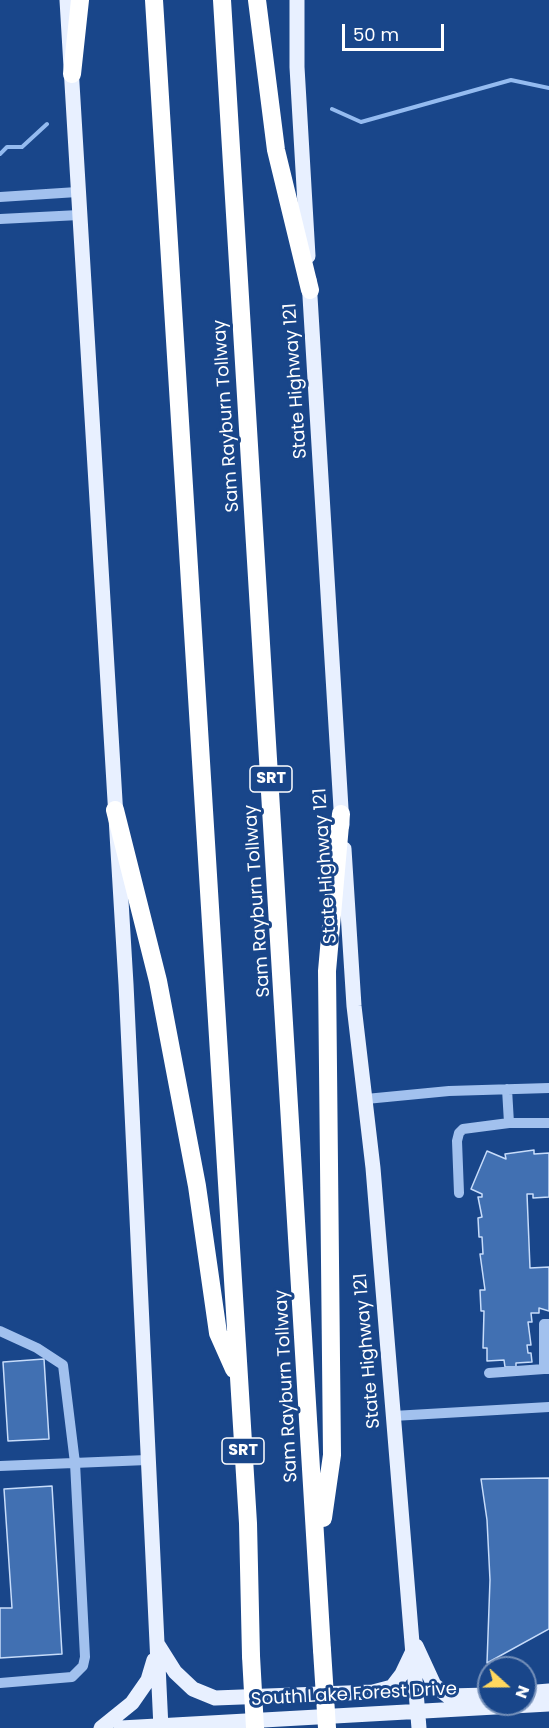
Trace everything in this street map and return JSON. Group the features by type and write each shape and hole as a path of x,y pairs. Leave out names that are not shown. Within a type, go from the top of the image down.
{"highway":[{"path":"72,74 80,0"},
{"name":"SRT","path":"154,0 248,1523 255,1728"},
{"name":"Sam Rayburn Tollway","path":"222,0 327,1728"},
{"path":"257,0 276,150 310,290"},
{"path":"116,810 158,981 197,1186 218,1333 239,1378"},
{"path":"317,1558 332,1455 327,971 341,814"}],"main road":[{"path":"67,0 116,810 161,1727"},
{"name":"State Highway 121","path":"297,0 297,67 354,1006 366,1099 419,1728"},
{"path":"411,1635 434,1685 448,1696 477,1695"},
{"path":"157,1642 175,1671 193,1689 215,1698 373,1692 392,1687 402,1674 412,1653"},
{"path":"101,1728 132,1703 148,1680 157,1642"},
{"name":"South Lake Forest Drive","path":"121,1728 549,1704"}],"street":[{"path":"0,197 77,192"},
{"path":"0,219 79,214"},
{"path":"366,1099 449,1091 549,1088"},
{"path":"507,1089 509,1123"},
{"path":"459,1193 457,1141 463,1129 509,1123 549,1123"},
{"path":"489,1373 547,1369 544,1324 549,1324"},
{"path":"0,1331 37,1348 63,1365 75,1463 84,1661 72,1677 0,1683"},
{"path":"393,1416 549,1407"},
{"path":"0,1466 147,1460"}],"building":[{"path":"534,1150 534,1154 549,1153 549,1197 533,1198 533,1194 527,1194 530,1268 549,1267 549,1311 539,1308 539,1313 531,1313 532,1322 528,1322 531,1345 527,1345 532,1362 516,1363 516,1367 505,1367 504,1360 487,1361 487,1348 483,1348 484,1311 481,1311 480,1290 485,1290 480,1254 483,1254 482,1237 479,1237 478,1218 482,1217 478,1197 482,1197 482,1194 471,1189 487,1151 506,1159 505,1154"},
{"path":"44,1359 49,1439 8,1441 3,1362"},
{"path":"549,1478 549,1629 500,1656 487,1656 490,1580 487,1520 481,1479"},
{"path":"52,1486 62,1654 0,1658 0,1608 12,1608 4,1489"}],"waterway":[{"path":"332,109 361,122 511,80 549,88"},
{"path":"0,154 7,147 22,147 47,124"}]}
